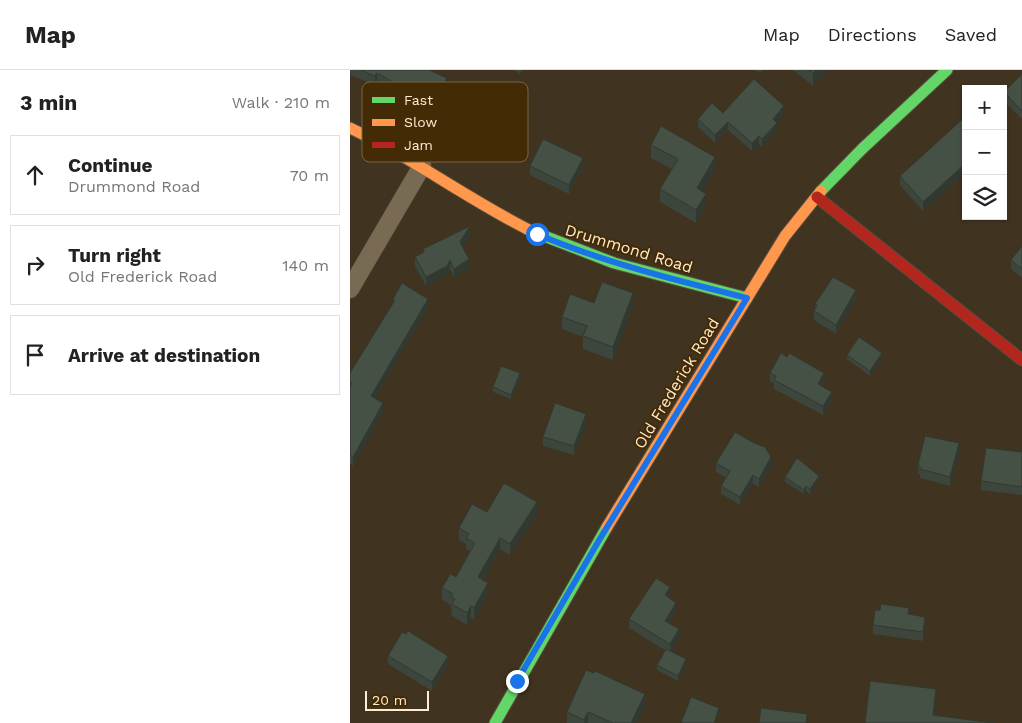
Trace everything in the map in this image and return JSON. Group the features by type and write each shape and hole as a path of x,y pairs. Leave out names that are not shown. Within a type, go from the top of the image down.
{"street":[{"name":"Old Frederick Road","path":"495,723 598,542 785,236 817,197 885,126 947,70"},
{"name":"Drummond Road","path":"350,128 362,133"},
{"name":"Drummond Road","path":"415,162 499,214 584,254 649,274 747,298"},
{"path":"350,290 422,166"},
{"path":"817,197 1022,360"}],"building":[{"path":"360,70 429,70 447,78 445,82 393,82 377,73 375,76"},
{"path":"1022,74 1022,111 1007,95 1007,89"},
{"path":"754,79 784,106 773,119 777,123 762,139 759,136 752,143 728,122 715,135 698,119 712,103 723,113"},
{"path":"962,120 962,167 923,202 900,176"},
{"path":"661,126 715,157 697,188 706,194 696,210 660,189 678,159 651,145"},
{"path":"543,139 583,158 569,185 530,166"},
{"path":"470,226 460,242 469,259 454,269 450,260 447,266 426,277 415,257 424,252 423,249"},
{"path":"1022,246 1022,269 1011,260"},
{"path":"833,277 856,290 836,325 814,311 817,305 815,304"},
{"path":"602,282 633,293 613,347 583,336 587,326 562,317 570,294 594,303"},
{"path":"402,283 428,299 371,396 383,403 353,457 350,455 350,387 352,383 350,381 350,373 395,300 393,299"},
{"path":"859,337 882,353 870,371 847,355"},
{"path":"781,353 787,357 789,353 824,373 818,384 832,392 823,406 774,380 776,376 770,373"},
{"path":"501,366 520,373 511,395 493,387"},
{"path":"555,403 586,414 574,446 543,437"},
{"path":"735,432 765,447 771,457 759,479 753,475 740,497 721,486 730,471 716,463"},
{"path":"925,436 959,443 950,477 920,469 918,465"},
{"path":"986,448 1022,452 1022,487 981,481"},
{"path":"797,458 819,476 810,489 806,486 804,490 785,477"},
{"path":"504,483 537,502 510,544 500,538 478,577 488,583 474,608 471,606 467,613 452,604 455,599 451,597 453,594 442,588 450,574 456,577 475,543 466,538 469,534 459,528 472,504 487,512"},
{"path":"656,578 670,587 665,595 676,603 665,621 679,629 670,644 629,619"},
{"path":"881,604 909,608 908,614 925,617 923,632 873,625 875,610 880,610"},
{"path":"408,631 448,656 432,682 388,656 402,632 406,634"},
{"path":"666,649 686,659 678,676 657,665"},
{"path":"586,670 594,673 595,671 645,694 631,723 613,723 588,712 584,720 567,712"},
{"path":"870,681 936,689 933,715 993,723 865,723"},
{"path":"691,697 719,708 714,723 681,723"},
{"path":"761,708 807,714 806,723 759,723"}],"traffic: fast":[{"path":"821,191 862,149 947,70"},
{"path":"531,231 614,263 747,298"},
{"path":"495,723 607,527"}],"traffic: slow":[{"path":"350,128 362,134"},
{"path":"412,162 485,206 531,231"},
{"path":"607,527 785,236 821,191"}],"traffic: jam":[{"path":"817,197 1022,360"}],"route":[{"path":"517,681 598,542 747,298 649,274 584,254 537,234"}]}
